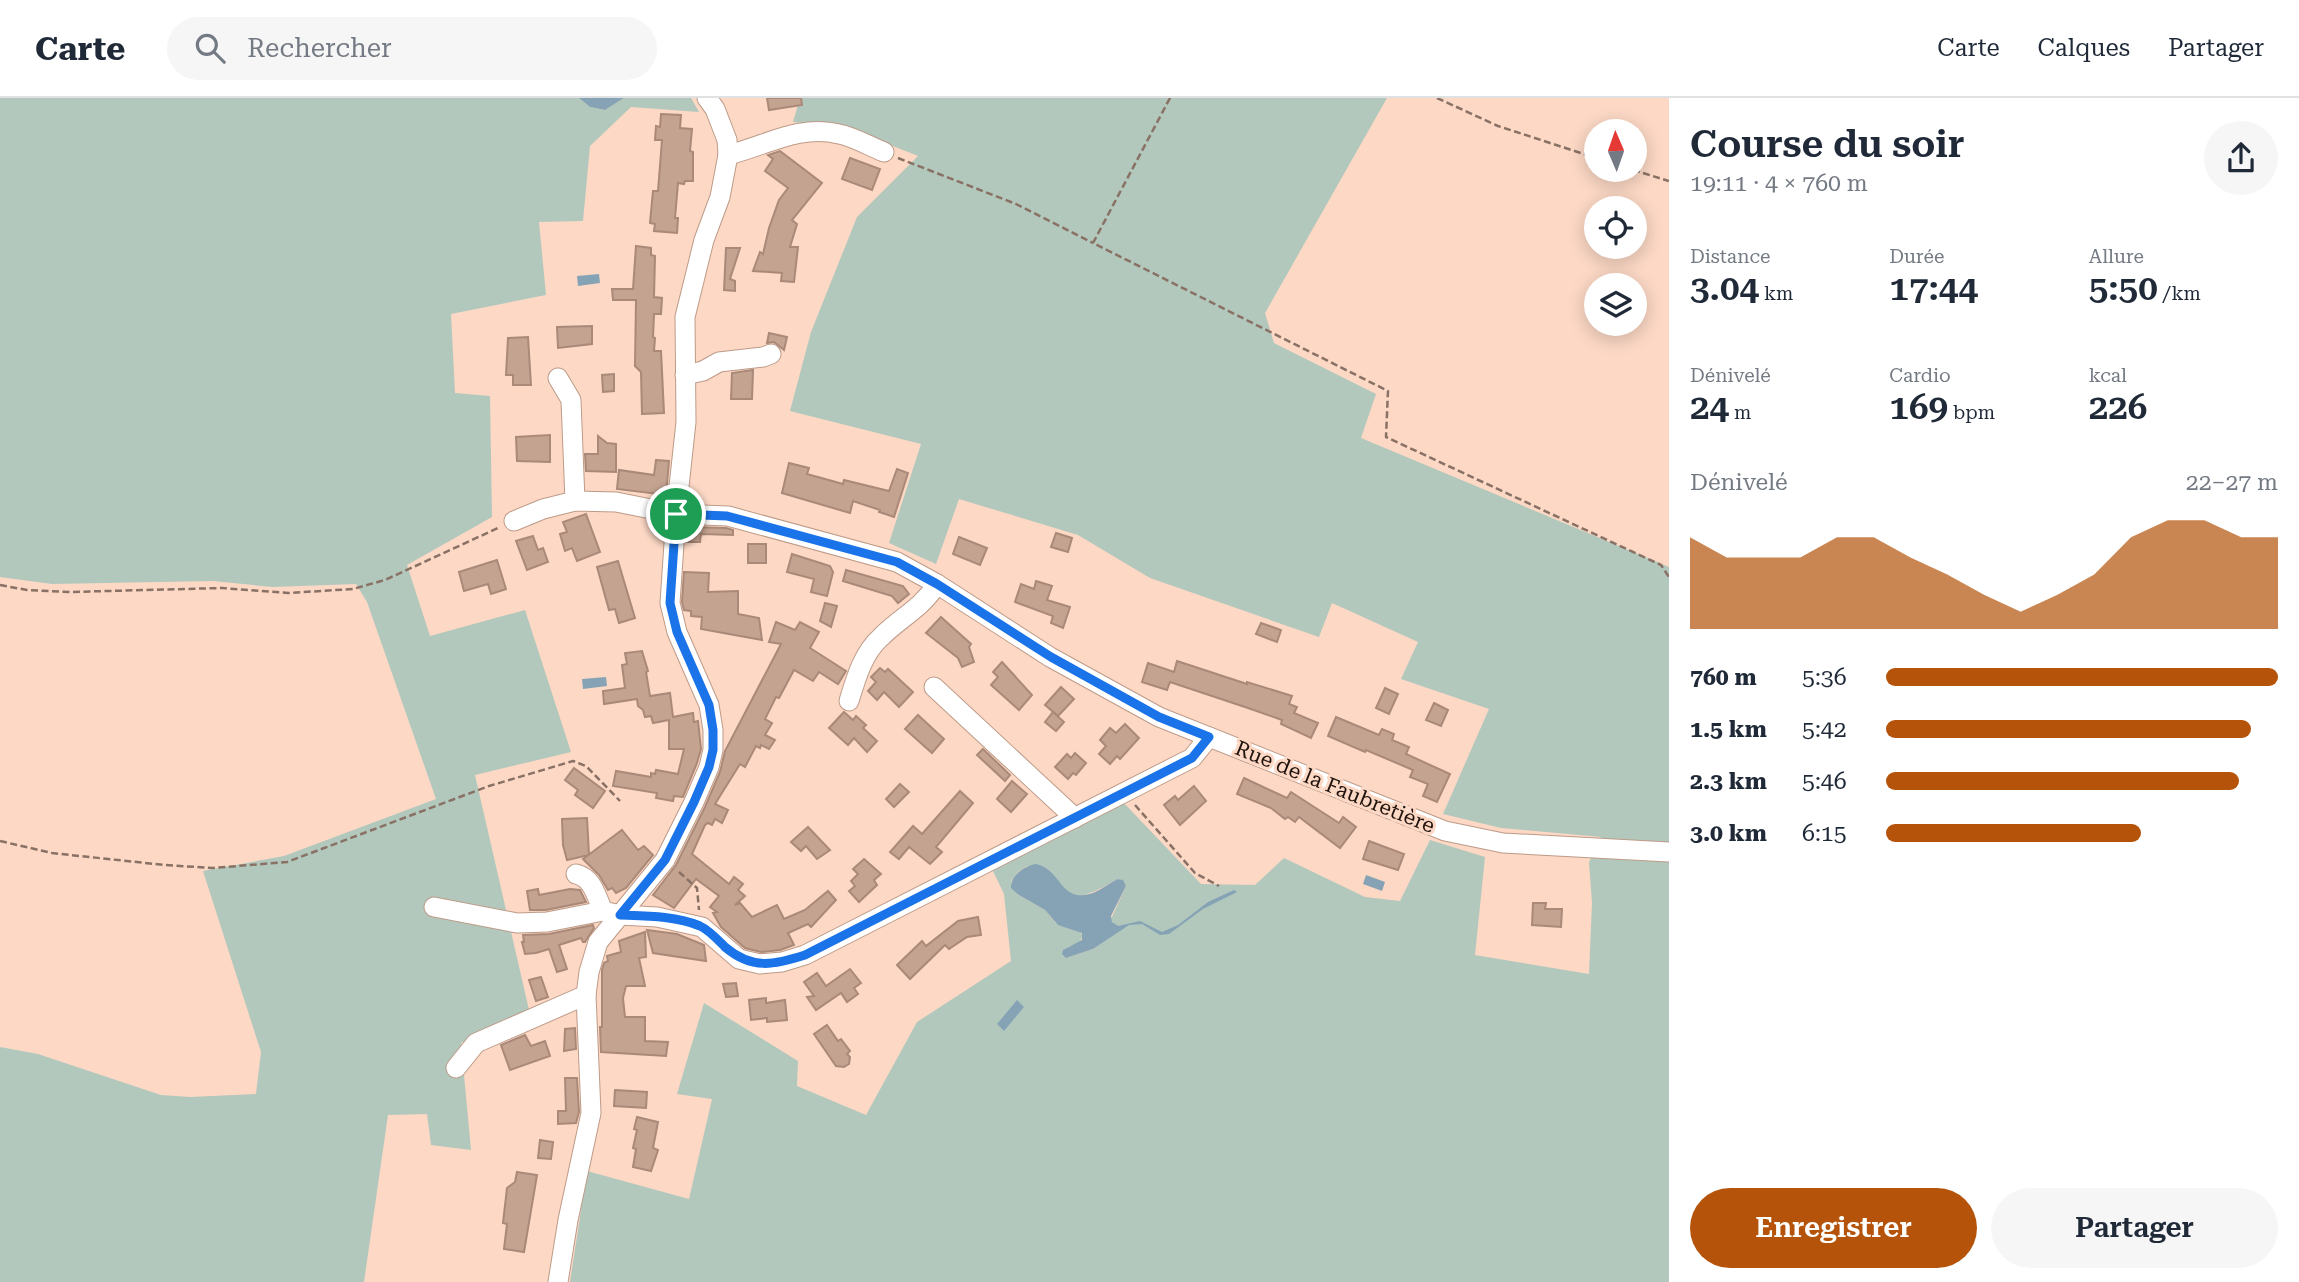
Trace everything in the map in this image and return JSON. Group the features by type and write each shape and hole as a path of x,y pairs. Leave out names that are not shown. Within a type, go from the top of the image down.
{"street":[{"path":"558,1282 591,1113 586,995 589,972 598,942 612,913 665,860 709,767 713,750 709,705 677,632 670,603 686,422 685,317 705,240 720,197 729,155 727,139 715,109 707,98"},
{"path":"729,155 790,134 818,132 839,134 884,152"},
{"path":"685,375 703,371 719,362 771,354"},
{"path":"558,378 570,400 575,501"},
{"name":"Rue de la Faubretière","path":"514,520 542,509 575,501 616,502 676,514 727,516 897,562 937,584 1051,657 1159,717 1445,831 1503,842 1669,852"},
{"path":"849,701 859,668 879,638 927,600 937,584"},
{"path":"934,687 1074,818"},
{"path":"433,907 517,923 547,922 612,913 657,916 702,927 739,959 760,964 782,962 805,955 1192,758 1209,737"},
{"path":"576,874 583,876 612,913"},
{"path":"456,1068 476,1043 586,995"}],"path":[{"path":"1093,243 1170,98"},
{"path":"1437,98 1498,126 1584,154"},
{"path":"884,152 1016,204 1388,391 1386,437 1661,565 1669,577"},
{"path":"1647,174 1669,181"},
{"path":"0,585 27,590 70,592 222,588 288,593 354,589 385,580 514,520"},
{"path":"0,841 52,853 164,865 213,868 287,862 489,786 573,761 586,766 620,801"},
{"path":"1132,789 1132,800 1195,873 1219,886"},
{"path":"665,860 697,888 702,927"}],"green space":[{"path":"0,98 579,98 590,107 605,110 624,98 691,98 699,112 631,107 590,146 583,221 539,222 546,295 451,314 455,393 490,396 492,517 407,565 430,636 525,610 571,752 475,775 529,1010 461,1043 471,1150 431,1145 427,1114 388,1115 364,1282 0,1282 0,1047 38,1054 161,1095 190,1097 256,1094 261,1052 203,871 284,856 436,799 367,602 356,584 272,587 213,581 52,584 0,577"},
{"path":"800,98 1387,98 1265,313 1274,343 1376,394 1361,438 1669,567 1669,1282 570,1282 587,1171 689,1199 712,1099 677,1094 704,1003 798,1061 797,1086 866,1115 917,1022 1011,961 1004,894 991,867 1122,801 1201,884 1255,885 1284,858 1365,897 1400,901 1430,840 1485,857 1475,955 1589,974 1592,903 1589,862 1601,837 1501,828 1443,814 1489,709 1401,679 1418,642 1332,603 1319,637 1150,578 1078,535 959,499 936,564 889,543 921,444 790,411 811,332 857,217 918,156 845,127 793,122","holes":["1027,866 1046,868 1071,894 1085,895 1120,879 1126,886 1111,919 1114,925 1122,928 1093,949 1066,958 1068,947 1080,942 1083,935 1056,923 1045,910 1019,895 1011,882 1018,872"]}],"water":[{"path":"579,98 624,98 605,110 590,107"},
{"path":"599,274 600,283 578,286 577,276"},
{"path":"606,677 607,686 583,689 582,679"},
{"path":"1036,864 1045,867 1074,894 1093,893 1118,879 1123,880 1126,886 1111,916 1112,922 1118,926 1140,921 1162,932 1178,925 1208,902 1234,890 1237,892 1203,909 1169,934 1160,935 1142,924 1129,925 1093,949 1066,958 1062,954 1063,950 1082,940 1082,933 1058,925 1045,910 1011,888 1013,879 1019,872"},
{"path":"1366,875 1385,882 1382,891 1363,884"},
{"path":"1017,1000 1024,1007 1004,1031 997,1024"}],"building":[{"path":"767,98 801,98 802,105 769,110"},
{"path":"661,114 681,115 680,128 692,129 690,151 693,152 693,181 678,183 675,218 678,218 677,233 654,231 655,224 650,223 653,191 658,191 662,140 655,140 656,126 660,127"},
{"path":"780,151 822,183 792,220 797,224 790,247 798,247 794,282 781,281 782,273 753,271 760,252 763,254 779,200 788,188 765,171 773,159 768,155"},
{"path":"850,158 880,169 872,190 842,179"},
{"path":"636,246 651,248 651,255 655,256 654,297 662,298 661,314 654,314 653,337 654,351 661,351 664,413 642,414 641,372 635,366 636,300 613,300 612,289 633,289"},
{"path":"726,248 740,248 730,279 735,281 735,291 724,290"},
{"path":"592,326 592,344 558,348 557,327"},
{"path":"769,333 787,337 784,350 774,342 767,343"},
{"path":"528,337 531,385 513,385 513,375 506,375 508,338"},
{"path":"753,370 752,399 731,399 732,373"},
{"path":"614,374 614,391 603,392 602,375"},
{"path":"550,435 550,462 517,461 516,437"},
{"path":"598,436 607,443 616,444 616,472 586,471 585,454 598,454"},
{"path":"656,460 669,461 666,495 617,489 619,470 654,475"},
{"path":"789,463 809,468 807,474 843,484 844,480 889,491 897,469 908,473 894,517 853,501 850,513 782,493"},
{"path":"586,514 600,552 577,561 572,548 565,551 560,534 567,532 563,522"},
{"path":"687,527 726,528 733,530 733,535 701,534 700,542 686,542"},
{"path":"1056,533 1072,538 1068,552 1051,547"},
{"path":"533,536 538,550 543,548 548,562 527,570 516,541"},
{"path":"959,537 987,548 980,565 953,554"},
{"path":"748,544 766,544 766,563 748,563"},
{"path":"792,554 830,566 833,572 827,596 811,592 814,579 787,572"},
{"path":"497,560 506,589 491,594 488,584 464,591 459,572"},
{"path":"618,561 635,618 619,623 615,609 609,610 597,567"},
{"path":"846,570 903,586 909,594 898,603 892,596 843,581"},
{"path":"684,572 709,573 708,592 738,591 738,614 759,618 762,640 701,629 702,617 691,616 691,611 684,610"},
{"path":"1036,581 1052,586 1047,600 1070,607 1063,628 1051,623 1053,616 1015,602 1021,584 1034,589"},
{"path":"825,603 837,606 831,627 820,621"},
{"path":"941,617 971,644 969,647 974,662 962,667 958,658 926,633"},
{"path":"776,622 795,630 800,622 819,632 810,648 846,671 838,684 819,672 813,681 794,670 765,719 772,723 765,735 775,740 769,749 756,746 745,767 740,764 715,804 728,810 722,823 715,819 712,825 705,825 692,854 729,884 734,877 743,884 738,890 745,896 735,905 740,903 752,917 777,905 784,919 805,910 828,891 836,900 811,927 808,924 788,933 794,945 761,952 745,948 721,927 713,913 717,912 710,907 719,896 696,879 674,908 653,895 676,865 705,807 720,772 725,751 781,644 769,642"},
{"path":"1261,623 1281,630 1277,642 1256,634"},
{"path":"642,651 648,671 650,696 670,693 673,717 693,713 694,722 698,721 701,749 697,763 683,797 674,796 673,801 656,798 657,793 613,786 616,771 651,777 651,773 655,774 656,770 678,774 684,749 669,749 669,720 653,723 651,716 645,717 637,699 604,704 603,691 625,688 622,665 627,664 625,653"},
{"path":"1177,661 1292,696 1289,704 1297,707 1294,713 1318,723 1311,738 1281,724 1282,720 1170,682 1167,690 1142,682 1148,663 1174,672"},
{"path":"1002,662 1032,695 1019,710 991,685 998,677 993,672"},
{"path":"880,668 885,672 888,669 913,692 899,707 884,692 877,700 868,691 876,682 871,677"},
{"path":"1061,687 1074,699 1058,716 1045,705"},
{"path":"1385,688 1398,694 1389,714 1376,708"},
{"path":"1434,703 1448,710 1441,726 1426,720"},
{"path":"844,712 853,720 856,716 866,725 863,728 877,741 867,752 854,738 848,745 829,728"},
{"path":"1053,712 1064,722 1056,731 1045,722"},
{"path":"918,715 944,739 932,753 905,729"},
{"path":"1336,717 1379,735 1382,729 1394,734 1392,740 1409,747 1406,754 1450,774 1437,802 1423,796 1428,784 1410,777 1413,770 1328,736"},
{"path":"1125,724 1139,738 1120,759 1117,756 1110,764 1099,754 1106,746 1100,740 1110,728 1116,733"},
{"path":"983,749 1010,775 1005,781 977,755"},
{"path":"1075,753 1086,763 1076,775 1073,773 1068,779 1055,767 1067,754 1071,758"},
{"path":"574,768 605,791 593,808 575,795 578,790 565,780"},
{"path":"1244,778 1287,798 1291,792 1339,823 1343,817 1356,827 1340,848 1299,817 1295,822 1288,817 1285,819 1271,808 1237,794"},
{"path":"1012,781 1027,794 1011,812 997,799"},
{"path":"900,784 909,792 894,807 886,799"},
{"path":"1194,786 1206,801 1180,825 1164,805 1175,796 1178,800"},
{"path":"960,791 973,803 936,847 942,852 930,864 909,847 899,859 890,852 913,826 922,834"},
{"path":"587,818 589,855 567,860 563,845 562,819"},
{"path":"808,827 830,850 817,859 806,846 801,851 791,842"},
{"path":"622,830 638,850 644,846 653,855 626,888 616,893 612,888 608,890 599,875 583,859"},
{"path":"1369,841 1404,854 1398,870 1363,859"},
{"path":"864,859 881,874 874,880 877,885 859,902 849,891 855,886 851,881 858,874 853,869"},
{"path":"538,889 539,895 570,889 580,890 586,902 546,910 530,910 527,891"},
{"path":"1533,903 1546,903 1545,909 1562,909 1561,927 1532,925"},
{"path":"978,917 981,935 967,937 949,949 945,945 910,979 897,965 922,941 926,946 958,921"},
{"path":"593,925 594,928 585,942 581,938 559,945 567,969 557,972 549,949 525,954 523,935 549,934"},
{"path":"647,930 677,934 704,945 706,961 653,953"},
{"path":"645,932 646,957 639,958 645,986 626,986 623,998 625,1017 645,1017 645,1041 668,1042 666,1056 601,1052 604,963 608,961 607,956 621,952 619,941"},
{"path":"850,969 861,983 854,988 858,994 847,1002 841,993 816,1010 807,997 814,996 804,982 817,973 826,986"},
{"path":"541,977 548,997 536,1001 529,980"},
{"path":"736,983 738,996 726,997 723,984"},
{"path":"766,998 766,1003 785,1000 787,1020 751,1020 749,1000"},
{"path":"827,1025 838,1041 841,1039 850,1051 847,1054 850,1057 849,1064 844,1067 836,1066 814,1034"},
{"path":"575,1028 576,1049 564,1051 565,1029"},
{"path":"525,1035 531,1046 545,1041 550,1056 510,1070 501,1045"},
{"path":"565,1078 577,1078 579,1112 576,1123 558,1124 558,1111 566,1111"},
{"path":"615,1090 647,1092 646,1108 614,1106"},
{"path":"637,1117 658,1122 653,1148 658,1150 651,1171 633,1167"},
{"path":"540,1140 553,1142 551,1159 538,1158"},
{"path":"517,1172 537,1175 524,1252 504,1249 507,1224 503,1223 507,1188 515,1182"}],"route":[{"path":"676,514 727,516 897,562 937,584 1051,657 1159,717 1209,737 1192,758 805,955 782,962 760,964 739,959 702,927 657,916 620,915 665,860 694,802 713,750 709,705 677,632 670,603 676,514"}]}
